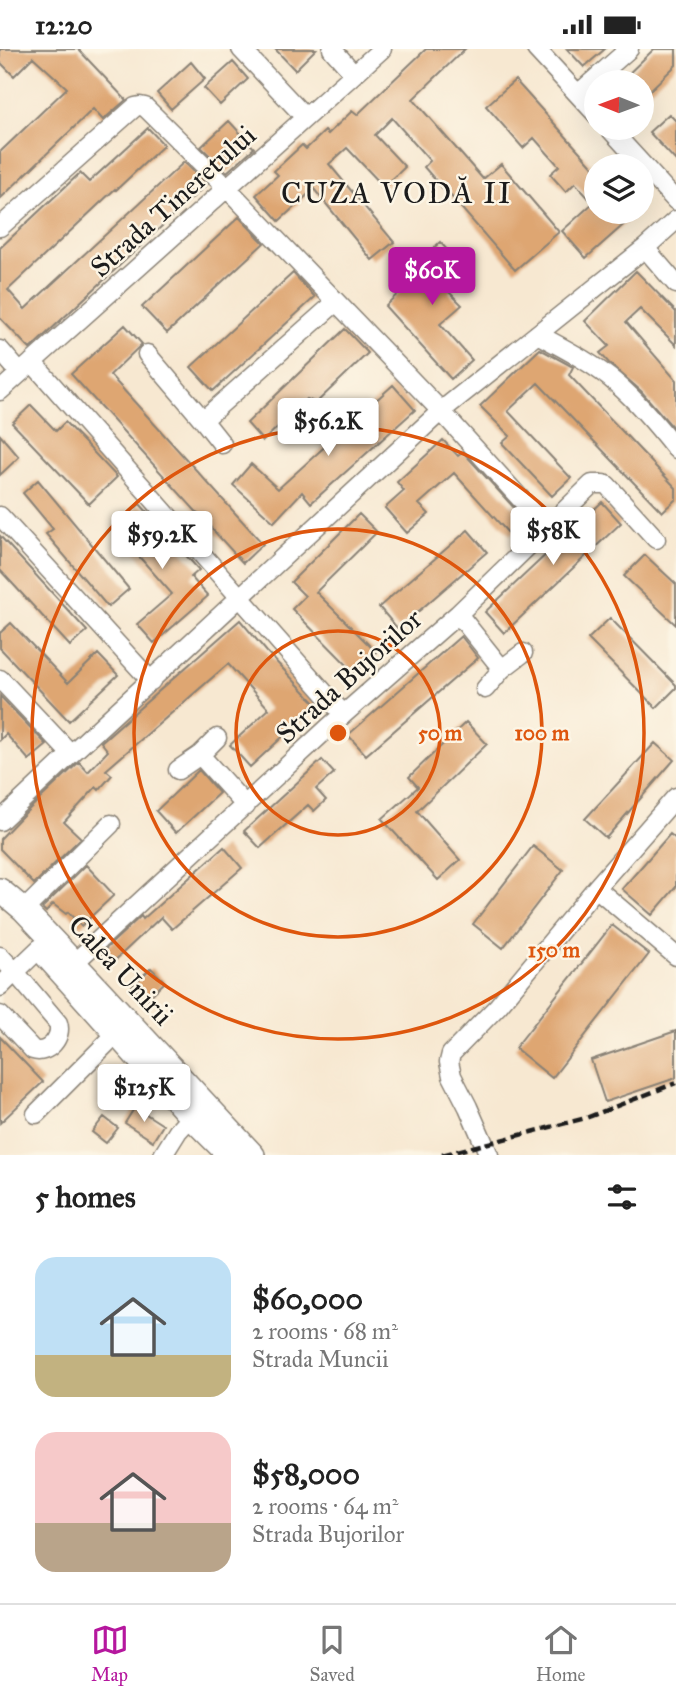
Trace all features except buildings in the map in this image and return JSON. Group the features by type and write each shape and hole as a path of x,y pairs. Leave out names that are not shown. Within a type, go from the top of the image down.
{"main road":[{"name":"Calea Unirii","path":"0,890 24,910 74,963 197,1110 229,1155"},
{"name":"Calea Unirii","path":"0,900 8,913 116,1034 197,1110 253,1155"}],"street":[{"path":"241,49 305,117"},
{"path":"332,49 354,74"},
{"name":"Strada Tineretului","path":"0,391 382,49"},
{"path":"536,49 584,101"},
{"path":"578,94 629,49"},
{"path":"0,227 139,106 145,107 227,188 441,411 547,528"},
{"path":"620,140 676,201"},
{"path":"0,821 441,411 645,248 676,220"},
{"path":"645,248 676,285"},
{"path":"203,420 336,302"},
{"path":"537,334 585,360 617,384 652,418 676,449"},
{"path":"0,350 26,367 241,597 343,714"},
{"path":"146,353 222,444"},
{"name":"Strada Bujorilor","path":"74,963 343,714 458,614 592,484 607,485 656,539"},
{"path":"0,516 151,681"},
{"path":"458,614 502,669"},
{"path":"485,689 502,669 523,653"},
{"path":"0,679 71,754"},
{"path":"178,770 200,755 216,738"},
{"path":"200,755 246,806"},
{"path":"489,1155 452,1076 449,1062 451,1054 498,1006 676,797"},
{"path":"24,910 111,824"},
{"path":"596,888 676,957"},
{"path":"0,987 40,948"},
{"path":"0,956 58,1023 58,1038 44,1051 38,1052 0,1015"},
{"path":"36,1114 116,1034"},
{"path":"163,1155 178,1131 197,1110"}],"railway":[{"path":"442,1155 586,1118 676,1083"}],"district":[{"name":"CUZA VODĂ II","path":"397,193"}]}
